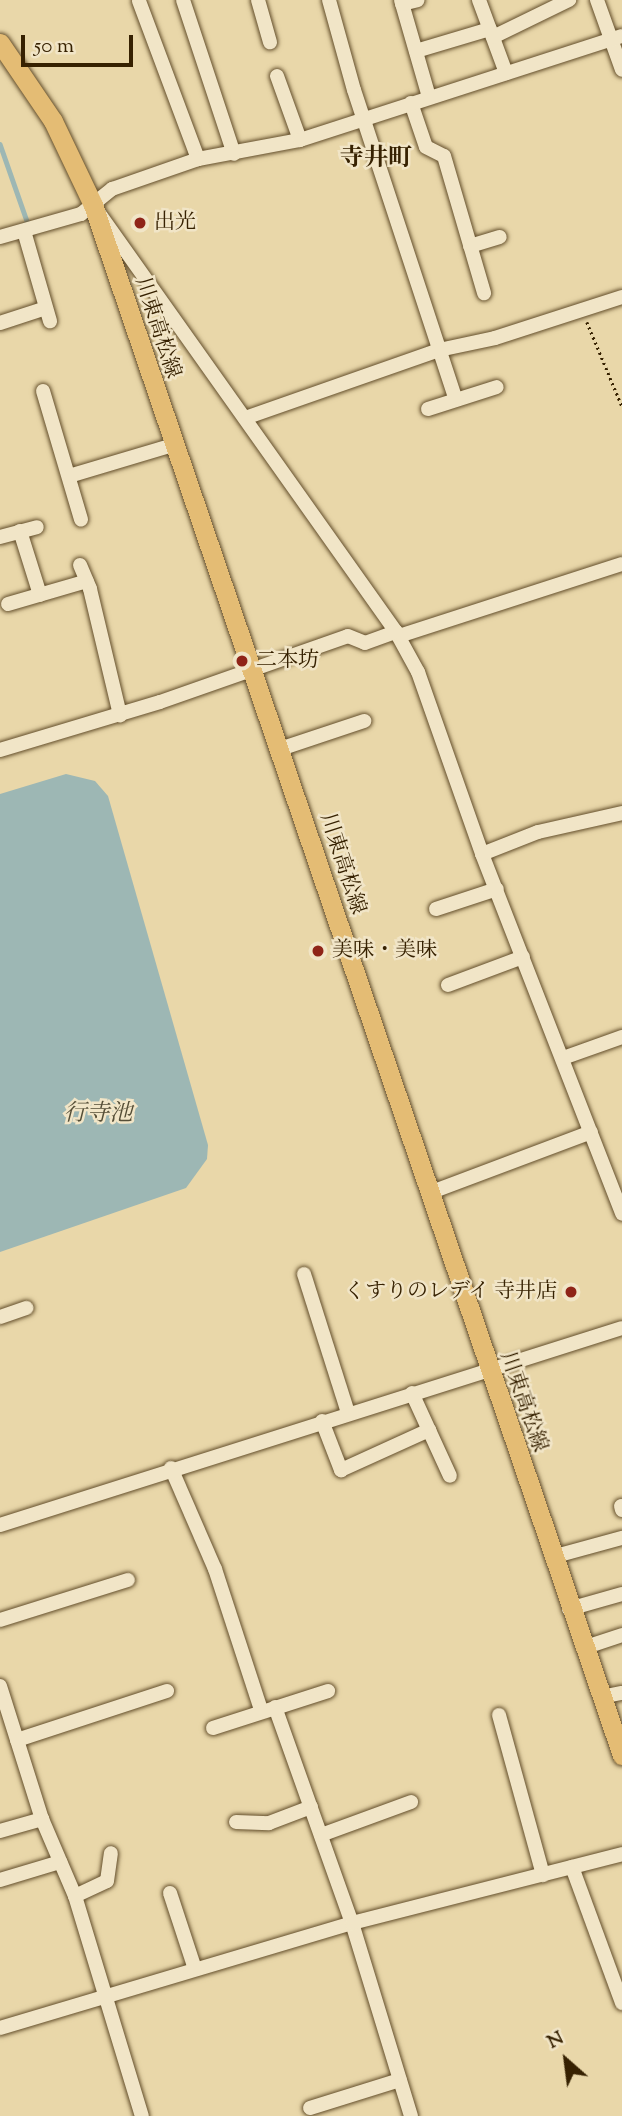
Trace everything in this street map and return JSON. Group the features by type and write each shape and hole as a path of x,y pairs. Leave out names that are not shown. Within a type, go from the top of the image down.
{"main road":[{"name":"川東高松線","path":"0,43 53,121 93,205 173,445 253,668 569,1609 622,1755"}],"street":[{"path":"183,0 234,155"},
{"path":"258,0 270,42"},
{"path":"329,0 363,118 456,400"},
{"path":"418,0 402,2 429,97"},
{"path":"479,0 506,73"},
{"path":"416,51 491,33 569,0"},
{"path":"597,0 617,38 622,70"},
{"path":"139,1 198,159"},
{"path":"0,237 81,214 112,189 198,159 234,155 300,140 617,38"},
{"path":"277,76 300,140"},
{"path":"411,103 426,147 444,156 484,293"},
{"path":"93,205 110,223 397,634 418,672 482,855 622,1214"},
{"path":"0,323 48,314 24,231"},
{"path":"470,246 500,237"},
{"path":"245,418 439,350 495,338 622,297"},
{"path":"428,409 497,387"},
{"path":"43,391 81,519"},
{"path":"69,476 173,445"},
{"path":"0,537 37,527"},
{"path":"20,531 40,595"},
{"path":"0,750 120,715 348,636 365,643 622,564"},
{"path":"80,565 87,581 120,715"},
{"path":"8,604 87,581"},
{"path":"280,749 364,721"},
{"path":"482,855 538,832 622,813"},
{"path":"436,909 497,889"},
{"path":"448,985 523,957"},
{"path":"563,1058 622,1037"},
{"path":"429,1193 591,1132"},
{"path":"304,1274 348,1413"},
{"path":"0,1317 26,1308"},
{"path":"0,1525 171,1468 622,1328"},
{"path":"412,1394 450,1476"},
{"path":"322,1421 341,1470 429,1430"},
{"path":"171,1468 215,1569 268,1709 311,1807 352,1923 411,2116"},
{"path":"552,1557 622,1538"},
{"path":"0,1620 128,1580"},
{"path":"569,1609 622,1594"},
{"path":"583,1648 622,1635"},
{"path":"0,1686 42,1819 75,1896 142,2116"},
{"path":"17,1740 167,1691"},
{"path":"213,1728 328,1691"},
{"path":"601,1697 622,1693"},
{"path":"499,1715 543,1875"},
{"path":"321,1835 411,1802"},
{"path":"236,1822 269,1823 311,1807"},
{"path":"0,1830 42,1819"},
{"path":"75,1896 107,1881 111,1853"},
{"path":"0,2028 352,1923 622,1854"},
{"path":"0,1880 61,1862"},
{"path":"572,1867 622,2003"},
{"path":"170,1893 195,1969"},
{"path":"310,2108 400,2080"}],"path":[{"path":"582,310 622,406"}],"water":[{"name":"行寺池","path":"66,774 95,781 108,796 208,1145 207,1159 186,1188 0,1252 0,794"}],"waterway":[{"path":"0,144 28,224 24,225"}],"place":[{"name":"出光","path":"140,223"},
{"name":"二本坊","path":"242,661"},
{"name":"美味・美味","path":"318,951"},
{"name":"くすりのレデイ 寺井店","path":"571,1292"}],"district":[{"name":"寺井町","path":"376,160"}]}
